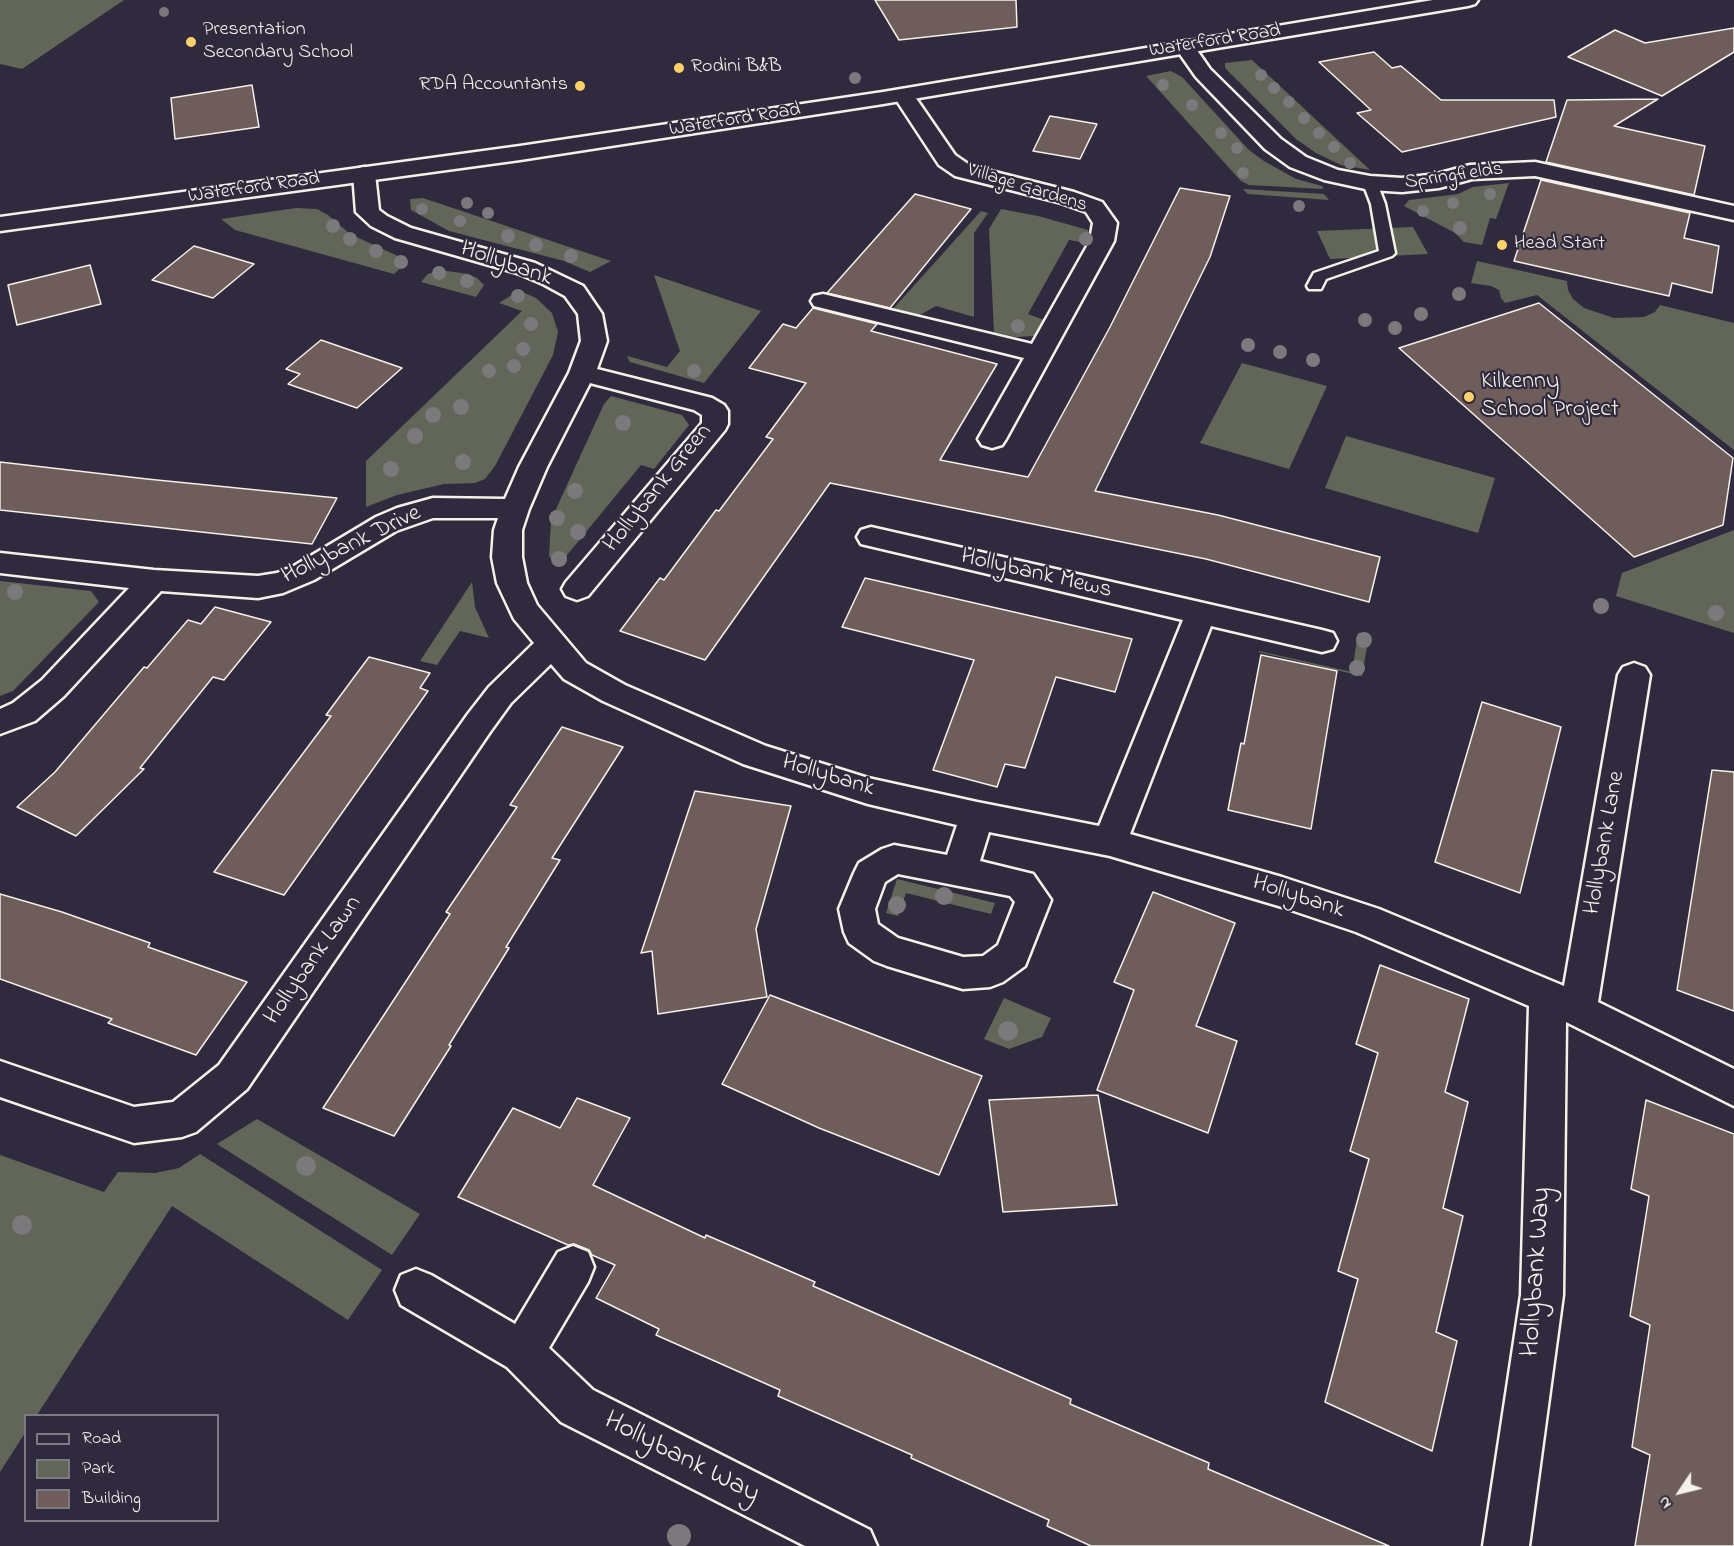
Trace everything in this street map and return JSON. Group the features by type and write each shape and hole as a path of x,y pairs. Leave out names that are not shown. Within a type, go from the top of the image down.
{"street":[{"name":"Waterford Road","path":"0,224 364,174 904,95 1468,0"},
{"name":"Springfields","path":"1185,47 1203,73 1272,144 1298,162 1332,176 1370,183 1402,185 1439,181 1470,172 1535,169 1734,213"},
{"name":"Village Gardens","path":"904,95 948,160 963,171 1066,197 1094,207 1105,223 1102,241 993,439"},
{"name":"Hollybank","path":"364,174 368,212 379,221 403,233 526,268 574,291 590,314 594,341 582,373 533,467 508,530 507,557 512,583 525,611 575,671 614,693 755,755 868,791 977,816 1110,842 1282,892 1366,920 1563,1004 1734,1088"},
{"path":"823,300 1039,354"},
{"name":"Hollybank Green","path":"577,589 715,424 715,411 704,404 582,373"},
{"name":"Hollybank Drive","path":"0,563 154,580 258,587 283,582 304,573 386,524 433,507 515,509"},
{"name":"Hollybank Mews","path":"871,537 1322,641"},
{"path":"0,722 24,712 53,688 154,580"},
{"path":"1110,842 1200,613"},
{"name":"Hollybank Lawn","path":"0,1079 134,1125 182,1119 233,1077 479,723 500,695 551,645"},
{"name":"Hollybank Lane","path":"1563,1004 1634,675"},
{"path":"959,872 977,816"},
{"path":"894,859 959,872 1021,884 1033,900 1012,955 990,971 963,973 887,950 862,932 857,909 871,873 894,859"},
{"name":"Hollybank Way","path":"1506,1546 1542,1295 1563,1004"},
{"path":"522,1352 573,1267"},
{"name":"Hollybank Way","path":"416,1290 522,1352 577,1406 854,1546"}],"lane":[{"path":"1315,286 1319,276 1387,253 1377,204 1370,183"}],"green space":[{"path":"0,0 124,0 22,69 0,64"},
{"path":"1252,60 1370,170 1341,165 1316,153 1296,139 1225,68 1225,63"},
{"path":"1171,71 1182,77 1249,150 1296,179 1322,186 1323,189 1249,185 1241,181 1146,76"},
{"path":"1509,183 1496,219 1490,218 1482,245 1464,242 1455,233 1404,206 1409,200 1458,194 1473,187"},
{"path":"1243,189 1324,194 1329,200 1248,194"},
{"path":"423,198 611,261 590,272 564,261 449,231 411,210 410,199"},
{"path":"296,208 317,209 328,215 350,234 402,258 406,263 394,274 235,230 221,219"},
{"path":"1001,209 1038,216 1088,230 1092,244 1069,240 1028,314 1049,322 1035,336 1016,337 994,332 989,229"},
{"path":"981,211 988,213 974,233 974,317 936,306 920,315 893,309"},
{"path":"1413,227 1428,254 1330,259 1317,231"},
{"path":"1477,261 1567,281 1568,290 1573,299 1584,308 1614,318 1644,317 1655,312 1660,305 1734,323 1734,450 1537,295 1505,303 1499,290 1491,286 1471,283"},
{"path":"440,270 468,274 477,278 484,285 476,297 421,282 428,274"},
{"path":"654,275 761,311 704,383 630,362 627,356 667,367 680,351"},
{"path":"525,293 536,298 552,313 558,332 553,355 495,466 485,479 475,483 444,484 397,495 366,507 366,461 522,311 499,303 513,294"},
{"path":"1242,363 1327,386 1289,469 1200,443"},
{"path":"611,396 682,415 689,425 654,469 641,465 563,560 555,565 549,556 551,520 604,404"},
{"path":"1346,436 1495,478 1478,533 1325,488"},
{"path":"1734,530 1734,633 1616,596 1622,573"},
{"path":"0,581 91,591 99,602 13,691 0,696"},
{"path":"472,582 475,607 489,638 460,631 437,665 420,661"},
{"path":"1358,633 1369,635 1362,676 1258,652 1352,672"},
{"path":"897,879 995,903 991,914 906,893 898,916 886,913"},
{"path":"1004,998 1051,1018 1042,1037 1009,1049 984,1039"},
{"path":"257,1119 420,1214 392,1255 217,1144"},
{"path":"200,1154 382,1270 348,1320 172,1206 38,1414 24,1414 24,1435 0,1472 0,1155 104,1192 118,1172 155,1173 179,1168"}],"building":[{"path":"875,0 1016,0 1017,27 899,40"},
{"path":"1734,28 1734,52 1662,96 1568,57 1615,30 1645,43"},
{"path":"1374,52 1392,68 1401,66 1441,100 1554,100 1556,117 1402,152 1357,113 1371,110 1319,62"},
{"path":"252,85 259,127 175,139 171,98"},
{"path":"1658,99 1614,126 1705,146 1694,195 1546,162 1567,100"},
{"path":"1050,116 1097,124 1080,159 1033,151"},
{"path":"1541,180 1690,213 1684,238 1719,246 1712,293 1672,283 1669,296 1514,261"},
{"path":"1180,188 1230,196 1210,257 1095,491 1218,515 1380,557 1369,602 1206,559 830,483 705,660 620,631 660,578 664,580 716,510 719,511 773,439 766,437 806,383 749,368 783,324 796,328 813,308 877,324 871,331 997,364 940,460 1028,477 1110,327"},
{"path":"915,194 971,209 890,308 827,293"},
{"path":"194,246 254,264 213,298 152,280"},
{"path":"90,265 101,304 17,325 8,285"},
{"path":"1539,303 1733,458 1723,525 1634,557 1399,348"},
{"path":"321,340 402,368 357,408 288,384 300,374 286,369"},
{"path":"0,462 337,498 312,544 0,510"},
{"path":"865,578 1132,639 1115,692 1056,677 1025,768 1005,764 997,787 933,770 974,660 842,627"},
{"path":"215,607 271,622 224,680 213,677 140,768 144,769 76,836 17,807 55,772 144,667 147,668 188,620 201,624"},
{"path":"1261,655 1337,671 1311,829 1228,810 1241,743 1244,744"},
{"path":"369,657 430,673 420,688 428,691 284,895 214,872 331,716 326,715"},
{"path":"1482,702 1561,727 1520,893 1435,862"},
{"path":"562,727 623,747 552,858 560,860 506,947 509,948 449,1045 451,1046 394,1136 323,1108 450,914 446,912 517,807 510,805"},
{"path":"1712,770 1734,772 1734,1011 1677,990"},
{"path":"695,791 791,806 756,929 767,997 658,1014 652,951 641,953"},
{"path":"1153,892 1235,923 1196,1026 1237,1041 1208,1133 1097,1090 1134,990 1114,982"},
{"path":"0,894 62,912 150,943 148,947 247,982 196,1055 108,1023 112,1019 0,979"},
{"path":"1380,965 1469,999 1445,1092 1468,1102 1443,1208 1463,1216 1436,1332 1457,1341 1432,1451 1325,1402 1358,1279 1338,1271 1369,1159 1350,1151 1378,1053 1356,1044"},
{"path":"770,995 982,1076 939,1175 819,1128 722,1084"},
{"path":"1098,1095 1117,1205 1003,1212 989,1100"},
{"path":"577,1098 630,1118 593,1185 705,1238 706,1235 815,1282 813,1286 1071,1399 1070,1404 1209,1463 1208,1469 1389,1546 1091,1546 1047,1526 1049,1520 911,1458 912,1455 778,1396 780,1390 656,1335 659,1329 596,1298 615,1265 592,1255 589,1250 574,1244 568,1245 458,1197 513,1108 560,1128"},
{"path":"1646,1100 1734,1134 1734,1546 1635,1546 1650,1455 1632,1447 1650,1325 1630,1316 1649,1196 1631,1189"}],"place":[{"name":"Presentation Secondary School","path":"191,42"},
{"name":"Rodini B&B","path":"679,68"},
{"name":"RDA Accountants","path":"580,86"},
{"name":"Head Start","path":"1502,245"},
{"name":"Kilkenny School Project","path":"1469,397"}]}
